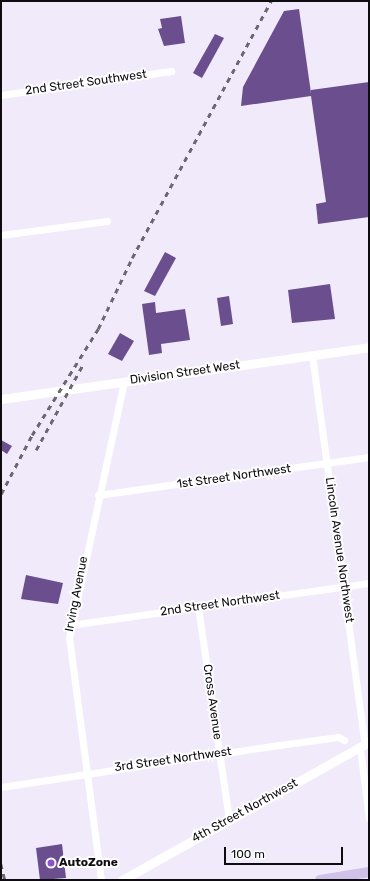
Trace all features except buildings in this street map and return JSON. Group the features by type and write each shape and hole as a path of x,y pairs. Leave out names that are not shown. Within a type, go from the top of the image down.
{"main road":[{"name":"Division Street West","path":"1,399 369,347"},
{"name":"4th Street Northwest","path":"122,880 364,745"},
{"path":"320,880 369,872"}],"street":[{"name":"2nd Street Southwest","path":"1,95 171,71"},
{"path":"1,235 107,221"},
{"name":"Lincoln Avenue Northwest","path":"312,355 345,586 364,745 369,818"},
{"name":"Irving Avenue","path":"101,880 69,652 70,624 124,382"},
{"name":"1st Street Northwest","path":"98,496 369,457"},
{"name":"2nd Street Northwest","path":"70,624 198,608 369,583"},
{"name":"Cross Avenue","path":"198,608 229,820"},
{"name":"3rd Street Northwest","path":"1,787 86,773 338,737 344,740"}],"railway":[{"path":"1,494 32,435 98,329 132,258 271,1"},
{"path":"36,450 82,366"},
{"path":"1,864 5,880"}],"place":[{"name":"AutoZone","path":"51,863"}]}
